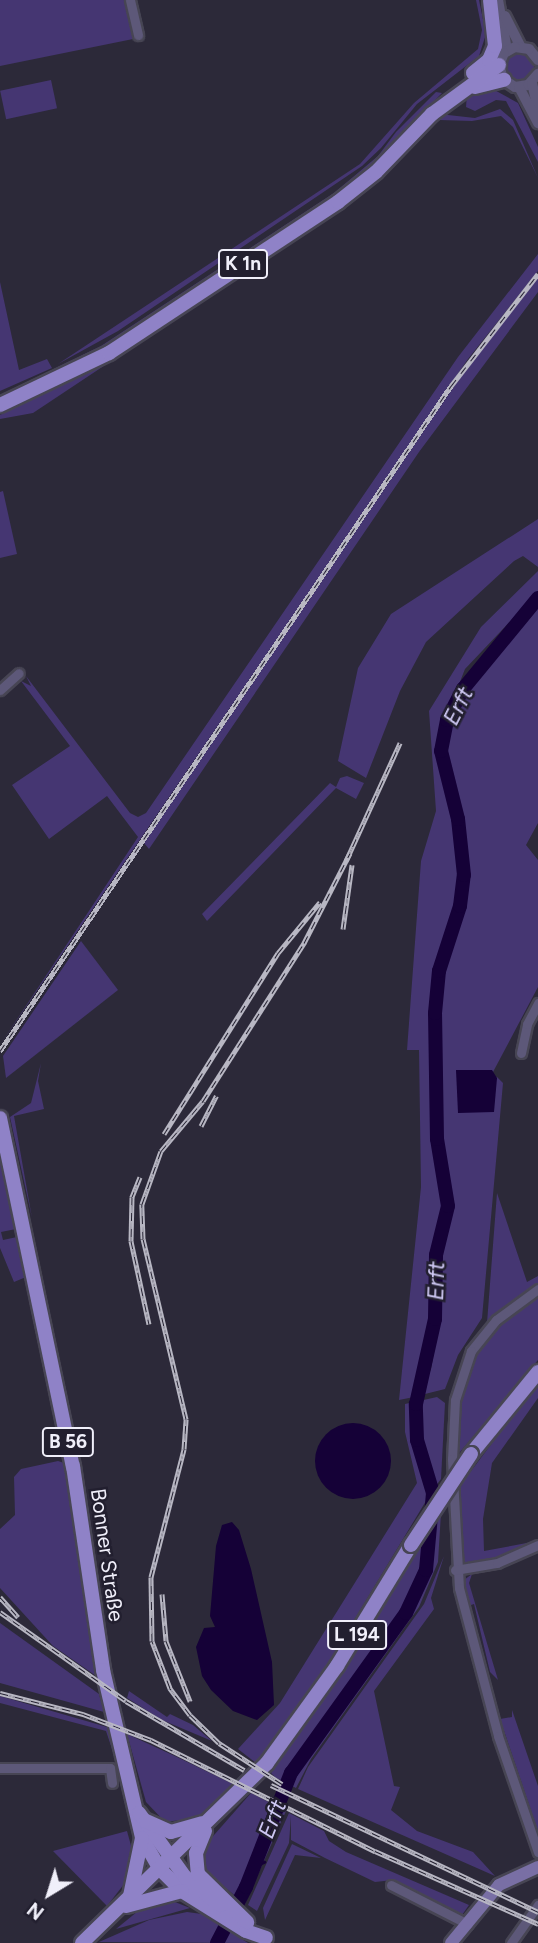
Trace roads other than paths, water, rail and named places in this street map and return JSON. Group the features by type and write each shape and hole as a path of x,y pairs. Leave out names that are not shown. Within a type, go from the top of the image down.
{"main road":[{"name":"K 1n","path":"395,153 398,140 418,118 489,60 497,33 495,0"},
{"name":"K 1n","path":"0,405 109,353 327,209 395,153 432,114 499,65"},
{"name":"K 1n","path":"464,90 504,80"},
{"name":"K 1n","path":"0,412 28,401 40,388"},
{"name":"Bonner Straße","path":"0,1118 71,1457 94,1621 133,1803 142,1838 165,1864"},
{"name":"L 194","path":"82,1943 263,1768 317,1696 471,1454 538,1372"},
{"name":"B 56","path":"133,1803 182,1891 212,1900"},
{"name":"L 194","path":"144,1820 171,1832 210,1820"},
{"name":"B 56","path":"210,1820 195,1861 212,1900"},
{"name":"B 56","path":"125,1903 142,1838"},
{"name":"B 56","path":"165,1864 271,1940"},
{"path":"451,1943 499,1885 538,1867"},
{"name":"L 194","path":"125,1903 182,1891"}],"street":[{"path":"130,0 138,35"},
{"path":"495,0 520,46 538,60"},
{"path":"495,0 507,50 499,65 504,80 519,87 538,123"},
{"path":"507,50 520,46"},
{"path":"519,87 535,78 538,108"},
{"path":"0,690 19,673"},
{"path":"521,1054 527,1024 538,1003"},
{"path":"538,1289 496,1320 471,1351 455,1401 455,1570 494,1723 538,1852"},
{"path":"455,1570 497,1563 538,1545"},
{"path":"0,1768 110,1768 112,1783"},
{"path":"391,1885 468,1924"},
{"path":"511,1943 538,1905"}],"waterway":[{"name":"Erft","path":"217,1943 246,1887 291,1773 406,1613 426,1570 433,1493 417,1440 416,1404 435,1319 436,1255 448,1206 437,1139 435,1013 439,971 460,906 464,875 458,819 441,751 447,720 463,689 538,598"},
{"path":"255,1866 264,1862"}],"railway":[{"path":"0,1051 451,386 538,274"},
{"path":"346,861 400,743"},
{"path":"282,1784 219,1743 190,1715 170,1688 152,1641 151,1577 184,1449 186,1419 143,1239 142,1204 161,1151 203,1101 304,943 350,853"},
{"path":"343,929 352,865"},
{"path":"164,1134 278,953 320,902"},
{"path":"201,1126 216,1096"},
{"path":"140,1177 132,1197 131,1241 149,1324"},
{"path":"162,1594 166,1641 190,1701"},
{"path":"0,1597 18,1617"},
{"path":"0,1612 126,1701 244,1770"},
{"path":"0,1693 83,1714 151,1740 375,1851 538,1924"},
{"path":"271,1785 538,1912"}]}
